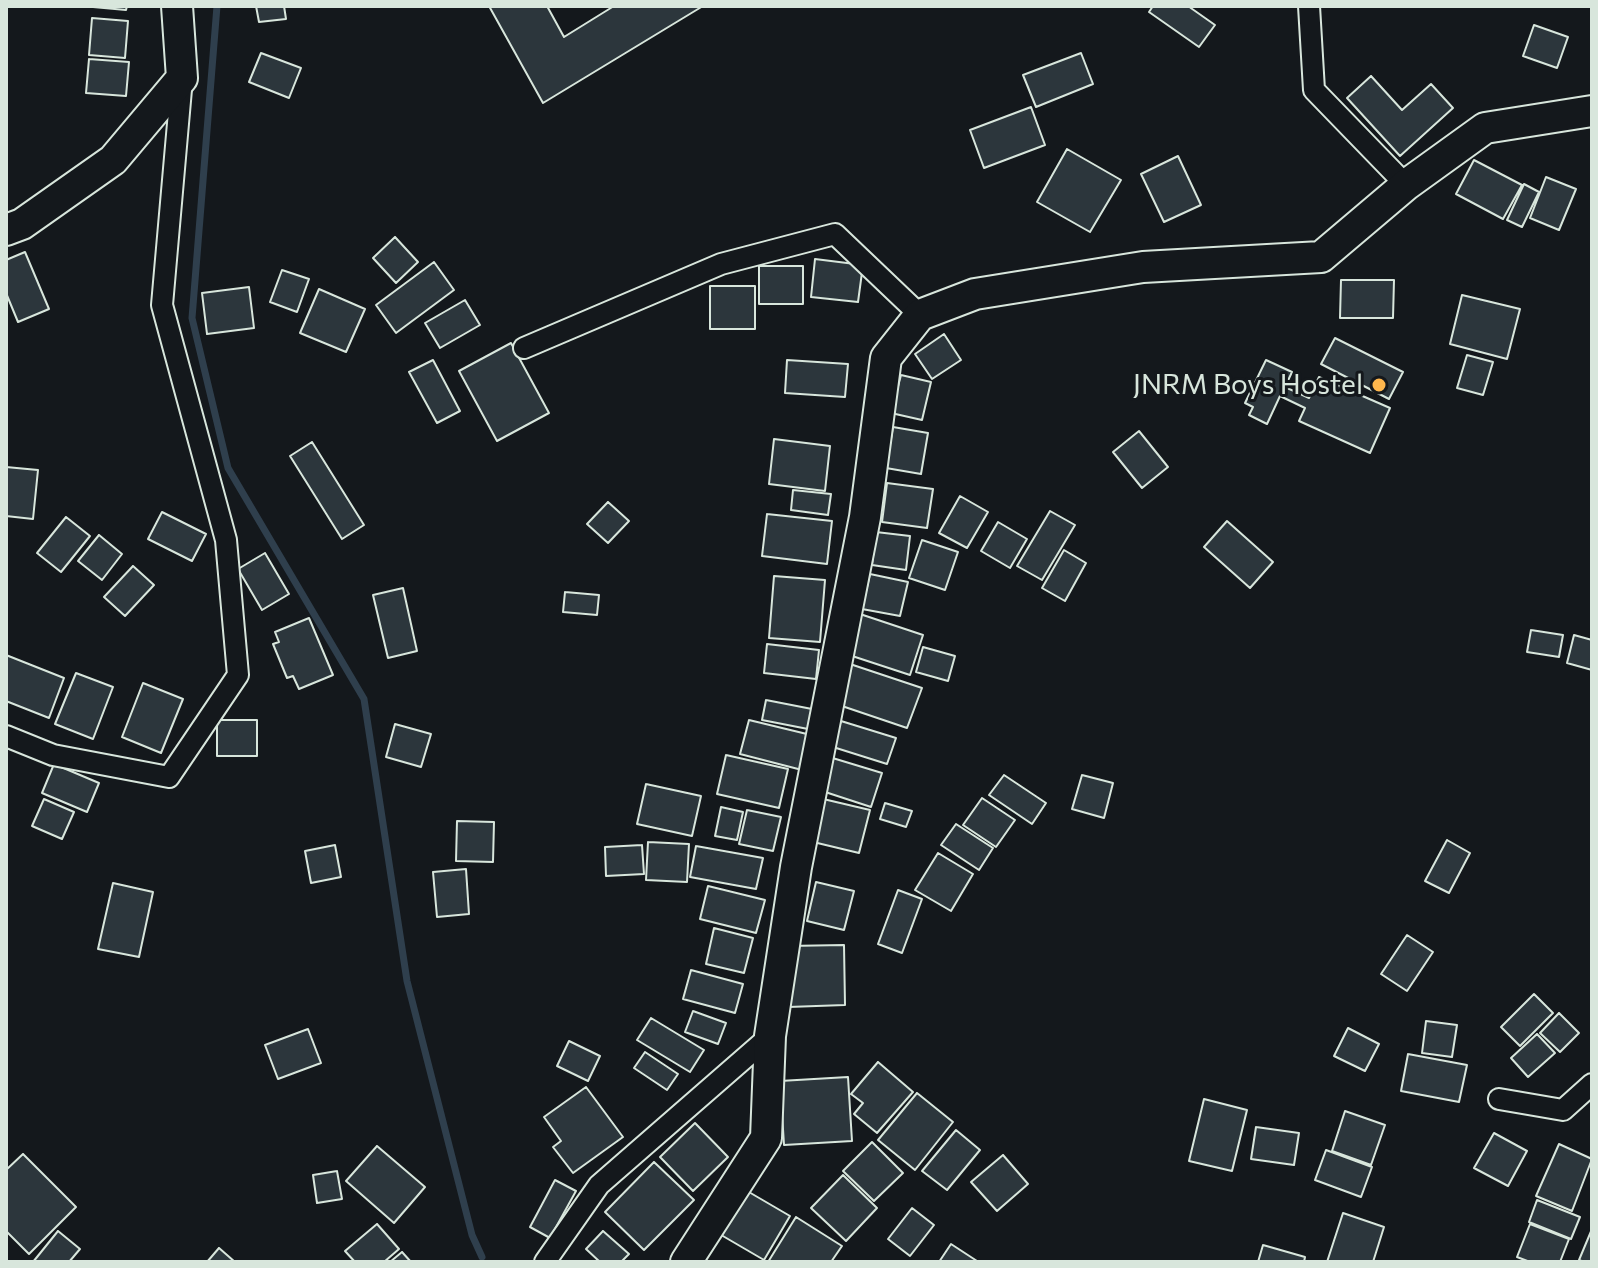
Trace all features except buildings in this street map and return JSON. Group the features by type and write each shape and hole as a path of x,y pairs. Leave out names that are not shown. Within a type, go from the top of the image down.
{"street":[{"path":"6,736 53,755 169,777 238,675 226,540 162,305 182,78 177,6"},
{"path":"1309,6 1314,90 1406,185"},
{"path":"6,230 22,224 113,160 182,78"},
{"path":"686,1262 766,1138 770,1036 796,867 865,517 886,358 920,315 975,294 1143,267 1321,257 1406,185 1485,128 1592,111"},
{"path":"524,348 721,264 835,234 920,315"},
{"path":"545,1262 599,1185 770,1036"},
{"path":"1499,1099 1563,1110 1592,1084"}],"waterway":[{"path":"217,6 192,318 228,468 364,699 407,981 472,1235 482,1257"}],"place":[{"name":"JNRM Boys Hostel","path":"1379,385"}]}
